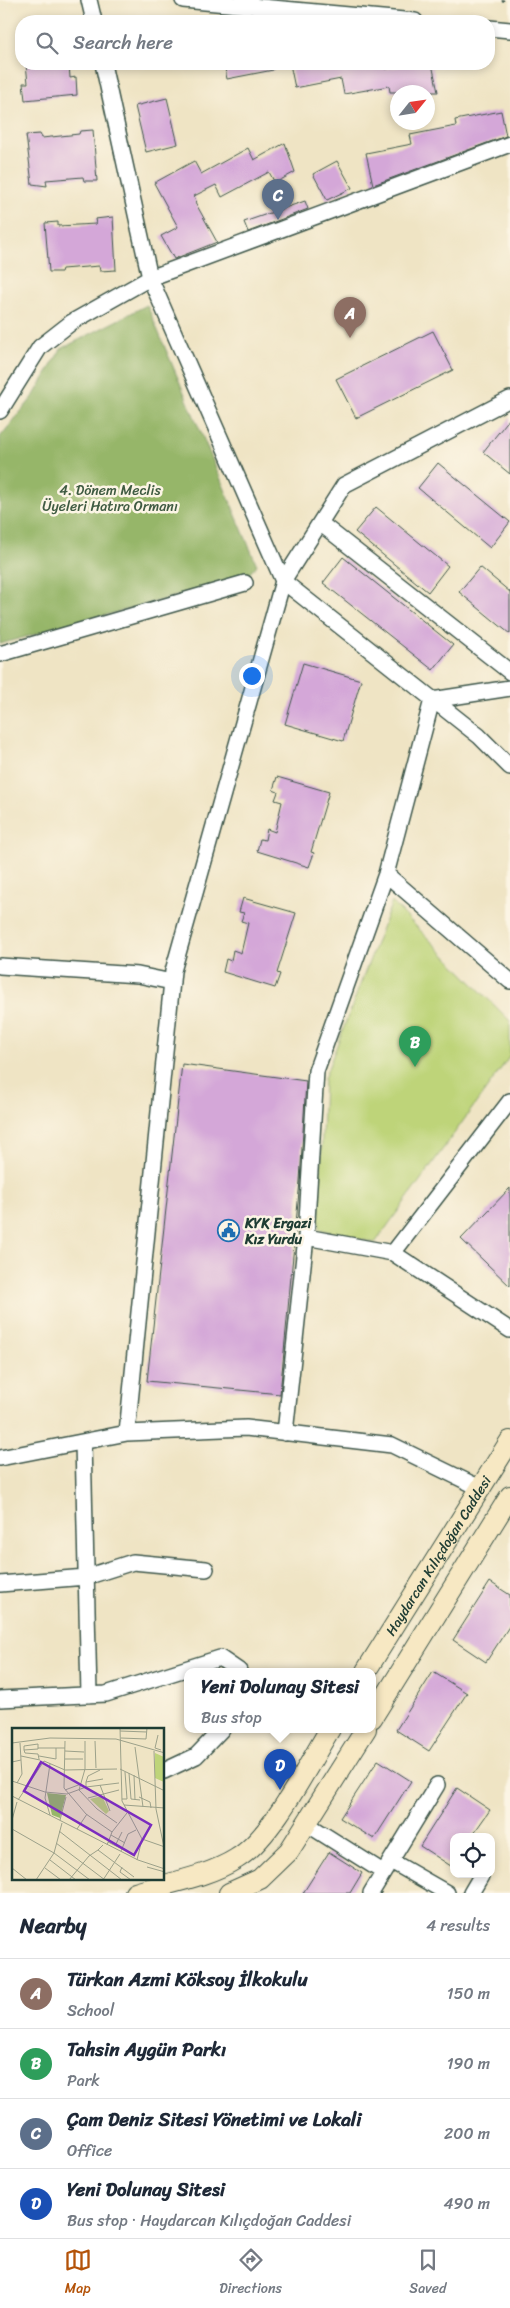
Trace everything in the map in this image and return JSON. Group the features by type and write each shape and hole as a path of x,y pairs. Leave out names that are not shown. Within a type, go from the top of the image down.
{"main road":[{"name":"Haydarcan Kılıçdoğan Caddesi","path":"368,1668 510,1441"},
{"path":"376,1712 510,1496"},
{"path":"135,1893 220,1867 240,1856 264,1834 326,1733"},
{"path":"229,1893 262,1886 307,1824 364,1733"},
{"path":"240,1856 262,1886"}],"street":[{"path":"89,0 93,15"},
{"path":"183,0 349,15"},
{"path":"495,29 510,30"},
{"path":"104,70 150,278 284,581 479,736 510,767"},
{"path":"0,411 40,347 72,322 150,278 510,144"},
{"path":"128,1433 173,971 284,581 344,485 510,399"},
{"path":"320,523 510,672"},
{"path":"0,654 245,583"},
{"path":"432,700 510,688"},
{"path":"285,1433 306,1237 316,1071 386,874 432,700"},
{"path":"386,874 510,981"},
{"path":"0,966 138,975 172,982"},
{"path":"394,1253 510,1101"},
{"path":"306,1237 394,1253 510,1330"},
{"path":"0,1458 128,1433 246,1428 392,1445 480,1488"},
{"path":"83,1442 89,1695"},
{"path":"0,1584 86,1577 133,1562 206,1569"},
{"path":"188,1668 220,1658 235,1668"},
{"path":"0,1699 106,1694 184,1669"},
{"path":"165,1771 196,1756 218,1733"},
{"path":"371,1893 437,1785"},
{"path":"307,1824 387,1866 447,1893"},
{"path":"471,1893 480,1878"}],"green space":[{"name":"4. Dönem Meclis Üyeleri Hatıra Ormanı","path":"147,305 257,565 246,577 0,644 0,437 33,397 61,349"},
{"path":"392,902 510,1021 510,1056 375,1243 319,1229 324,1079"}],"building":[{"path":"27,70 69,70 70,78 76,77 77,95 25,100 23,83 28,83"},
{"path":"225,70 273,70 227,79"},
{"path":"291,70 433,70 438,92 435,92 435,85 390,85 390,92 389,86 344,94 341,79 295,88"},
{"path":"167,98 178,144 146,152 135,106"},
{"path":"501,111 506,136 373,185 366,153 412,144 410,135 456,126 455,120"},
{"path":"93,130 97,181 84,181 83,177 46,180 47,186 32,184 26,135 40,134 42,138 79,134 80,131"},
{"path":"285,143 295,172 275,183 269,172 222,197 216,185 194,196 195,202 217,242 174,259 161,236 178,227 154,183 194,161 201,174 248,148 254,160"},
{"path":"337,161 352,188 327,200 313,174"},
{"path":"305,201 308,209 248,232 244,222"},
{"path":"113,217 116,270 100,271 99,266 49,272 45,223 58,222 58,226 96,224 95,219"},
{"path":"433,331 453,370 356,418 336,379"},
{"path":"510,418 510,474 483,452"},
{"path":"438,463 510,522 490,548 418,488"},
{"path":"376,507 448,566 428,592 355,532"},
{"path":"343,557 453,645 433,670 323,583"},
{"path":"480,567 510,592 510,634 459,592"},
{"path":"303,663 361,680 343,741 285,724"},
{"path":"277,777 329,792 311,852 314,853 309,867 257,851 260,839 265,840 267,829 275,832 282,802 275,800 278,792 273,790"},
{"path":"243,898 296,913 277,973 280,974 275,988 223,972 226,959 231,961 233,950 241,953 248,923 241,921 244,913 239,912"},
{"name":"KYK Ergazi Kız Yurdu","path":"182,1064 306,1081 300,1181 280,1394 147,1381"},
{"path":"510,1188 510,1286 461,1239"},
{"path":"490,1582 510,1595 510,1625 486,1662 453,1640"},
{"path":"433,1672 467,1693 429,1751 396,1730"},
{"path":"378,1760 411,1781 374,1839 340,1818"},
{"path":"457,1788 490,1810 474,1833 450,1833 450,1865 420,1846"},
{"path":"329,1852 362,1873 350,1893 303,1893"}],"place":[{"name":"Çam Deniz Sitesi Yönetimi ve Lokali","path":"278,220"},
{"name":"Türkan Azmi Köksoy İlkokulu","path":"350,338"},
{"name":"Tahsin Aygün Parkı","path":"415,1067"},
{"name":"KYK Ergazi Kız Yurdu","path":"229,1231"},
{"name":"Yeni Dolunay Sitesi","path":"280,1790"}]}
